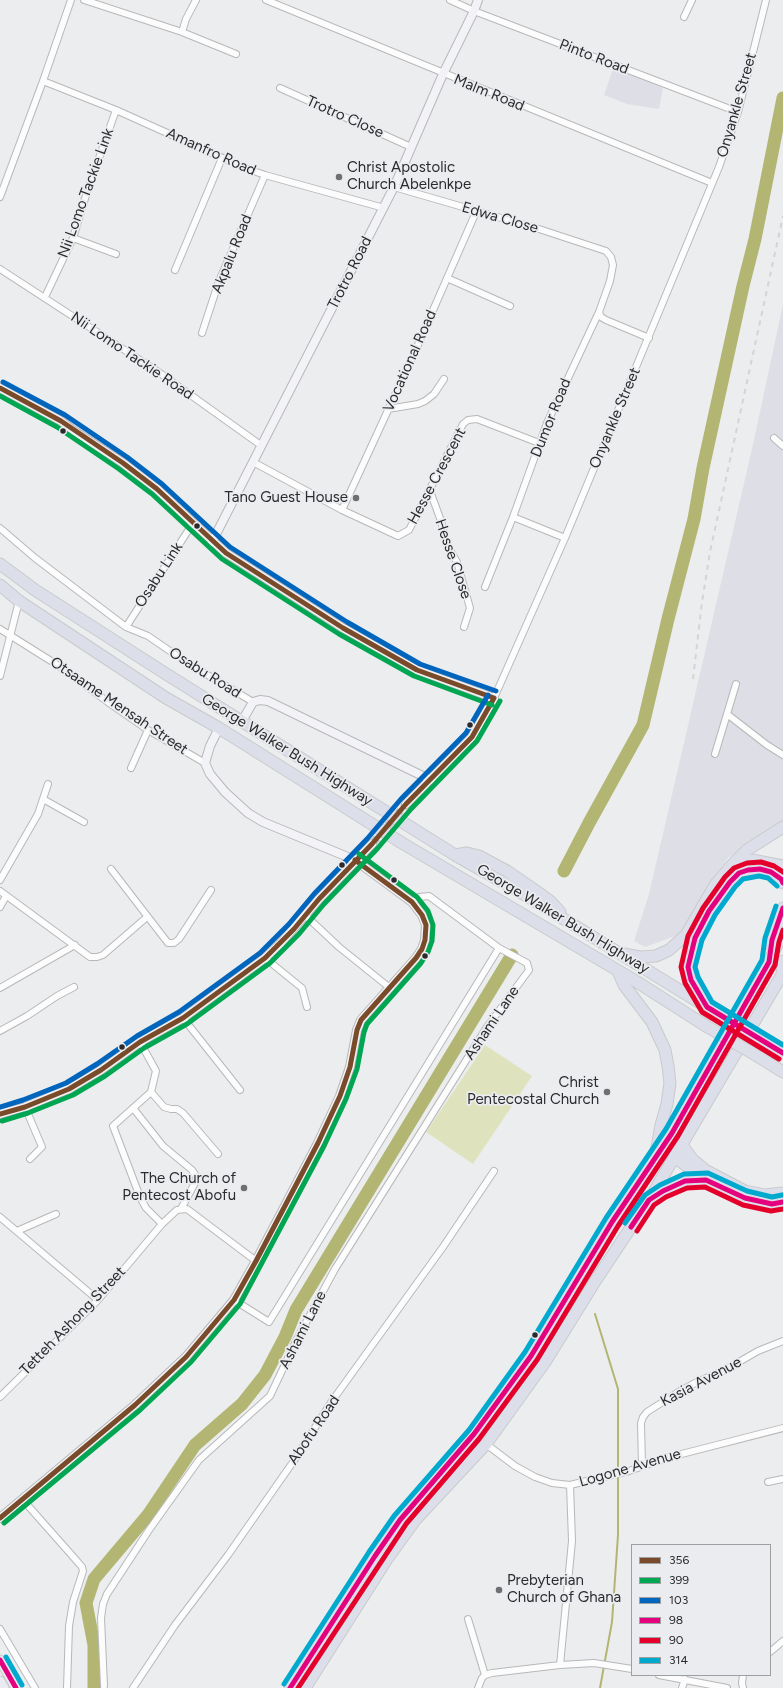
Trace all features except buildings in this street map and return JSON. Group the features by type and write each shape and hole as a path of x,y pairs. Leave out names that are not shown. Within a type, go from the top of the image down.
{"highway":[{"name":"George Walker Bush Highway","path":"0,564 35,590 101,633 455,855 467,853 479,856 507,871 551,902 559,910 564,919 783,1053"},
{"name":"George Walker Bush Highway","path":"0,585 19,601 166,698 219,728 402,843 618,971 783,1072"},
{"path":"618,952 640,957 656,956 669,950 686,935 715,885 732,866 747,850 783,827"},
{"path":"732,866 752,860 783,866"},
{"path":"711,1010 690,980 688,967 695,938 709,911 730,882 740,873 748,870 760,869 771,872 781,879 783,883"},
{"path":"769,962 772,940 783,908"},
{"path":"290,1688 400,1520 474,1434 531,1356 608,1228 672,1133 769,962 783,932"},
{"path":"305,1688 357,1605 416,1519 486,1444 545,1362 676,1156 782,975 783,961"},
{"path":"618,971 624,985 652,1022 665,1050 670,1083 655,1159"},
{"path":"672,1133 676,1156 706,1180 745,1198 772,1204 783,1202"},
{"path":"682,1145 692,1159 706,1170 744,1191 765,1195 783,1193"},
{"path":"649,1200 680,1182 706,1180"},
{"path":"474,1434 486,1444"}],"main road":[{"path":"0,1660 16,1688"},
{"path":"0,1681 4,1688"}],"street":[{"path":"0,197 44,81 72,0"},
{"path":"84,0 182,32 236,54"},
{"path":"182,32 186,19 196,0"},
{"name":"Malm Road","path":"266,0 712,184"},
{"name":"Pinto Road","path":"450,0 474,11 738,112"},
{"name":"Trotro Road","path":"212,542 384,208 443,74 478,0"},
{"path":"684,17 692,0"},
{"name":"Onyankle Street","path":"406,804 472,737 494,698 565,538 719,167 738,112 766,0"},
{"name":"Amanfro Road","path":"44,81 116,110 265,176 384,208"},
{"name":"Trotro Close","path":"280,88 411,147"},
{"name":"Nii Lomo Tackie Link","path":"45,297 73,238 87,192 116,110"},
{"path":"175,270 222,158"},
{"name":"Akpalu Road","path":"202,333 219,281 265,176"},
{"name":"Edwa Close","path":"394,187 539,229 606,251"},
{"name":"Vocational Road","path":"342,510 476,212"},
{"path":"73,238 116,254"},
{"name":"Dumor Road","path":"485,587 513,517 539,443 575,360 599,312 610,281 613,265 611,257 606,251"},
{"name":"Nii Lomo Tackie Road","path":"0,269 157,371 262,446"},
{"path":"447,278 510,306"},
{"path":"599,312 606,320 649,338"},
{"path":"388,409 418,404 425,401 434,394 444,379"},
{"path":"0,388 61,421 123,463 157,489 212,542 226,553 295,598 387,654 417,670 494,698"},
{"name":"Hesse Crescent","path":"253,462 342,510 394,534 400,535 409,530 463,424 468,420 478,419 539,443"},
{"path":"774,438 783,446"},
{"name":"Hesse Close","path":"430,491 441,521 447,545 457,562 470,608 464,627"},
{"path":"513,517 565,538"},
{"name":"Osabu Link","path":"126,627 193,523"},
{"name":"Osabu Road","path":"0,528 34,558 126,627 148,636 186,662 252,702 260,700 268,701 431,780"},
{"path":"0,676 2,660 11,636 19,601"},
{"name":"Otsaame Mensah Street","path":"0,629 59,666 148,730 205,763 210,774 225,792 248,813 263,822 355,860 412,902 422,915 426,925 425,940 422,950 362,1020 357,1030 350,1067 340,1096 318,1143 234,1300 186,1357 135,1405 0,1518"},
{"path":"715,754 736,684"},
{"path":"242,721 252,702"},
{"path":"728,714 767,745 783,754"},
{"path":"205,763 210,746 219,728"},
{"path":"131,768 148,730"},
{"path":"0,880 38,814 48,784"},
{"path":"43,799 84,822"},
{"path":"0,1114 25,1107 69,1089 101,1070 140,1042 183,1018 265,958 306,916 355,860 372,844"},
{"path":"111,869 168,943 174,943 179,938 211,890"},
{"path":"0,891 90,956 97,957 103,955 147,917"},
{"path":"0,907 6,896"},
{"path":"234,1300 269,1322 499,948 429,896 419,897 412,902"},
{"path":"306,916 339,947 390,988"},
{"path":"0,988 75,945"},
{"name":"Ashami Lane","path":"104,1686 101,1618 106,1594 199,1460 270,1396 297,1339 335,1269 487,1027 529,970 527,963 499,948"},
{"path":"265,958 302,988 307,1007"},
{"path":"0,1031 74,987"},
{"path":"183,1018 240,1090"},
{"path":"140,1042 156,1071 151,1092 113,1126 140,1197 146,1208 162,1224"},
{"path":"151,1092 164,1107 171,1110 177,1109 183,1113 218,1154"},
{"path":"25,1107 42,1147 30,1159"},
{"path":"133,1108 163,1146 192,1170 196,1176 196,1181 181,1209 187,1209 256,1261"},
{"name":"Abofu Road","path":"133,1688 175,1625 228,1555 293,1462 332,1401 443,1247 494,1171"},
{"name":"Tetteh Ashong Street","path":"0,1397 98,1300 162,1224 177,1210 181,1209"},
{"path":"17,1231 56,1214"},
{"path":"0,1217 98,1300"},
{"name":"Kasia Avenue","path":"642,1466 641,1423 647,1412 697,1382 783,1341"},
{"name":"Logone Avenue","path":"486,1444 515,1466 535,1477 552,1483 570,1485 629,1471 704,1448 783,1428"},
{"path":"768,1482 783,1479"},
{"path":"560,1665 572,1541 570,1485"},
{"path":"23,1500 82,1567 83,1574 74,1602 69,1626 67,1688"},
{"path":"468,1619 485,1675 478,1688"},
{"path":"0,1629 35,1688"},
{"path":"771,1651 783,1641"},
{"path":"485,1675 560,1665 594,1663 631,1670"},
{"path":"666,1676 727,1688"},
{"path":"743,1676 742,1683 744,1688"},
{"path":"682,1688 685,1679"}],"shaded area":[{"path":"614,66 663,88 659,109 627,104 604,95"},
{"path":"783,304 783,823 728,858 710,881 681,934 645,947 634,941 649,894 754,440"}],"green space":[{"path":"485,1045 532,1076 473,1164 426,1132"}],"waterway":[{"path":"564,871 643,725 668,619 694,519 703,468 743,286 755,239 783,98"},
{"path":"94,1688 94,1645 86,1603 94,1579 148,1515 195,1445 242,1404 265,1375 285,1337 296,1310 512,955"},
{"path":"595,1314 618,1389 618,1535 612,1622 600,1688"}],"tunnel":[{"path":"372,844 406,804"}],"railway":[{"path":"693,679 702,602 710,552 783,216"}],"transit line":[{"name":"103","path":"3,382 65,415 127,457 162,484 230,547 347,622 420,664 496,691"},
{"name":"356","path":"0,388 61,421 123,463 157,489 226,553 343,628 417,670 494,698"},
{"name":"399","path":"0,396 57,427 119,469 152,494 222,559 339,634 414,676 492,705"},
{"name":"103","path":"0,1107 23,1100 66,1083 97,1064 137,1036 179,1012 260,953 289,924 314,894 367,839 401,799 466,733 488,695"},
{"name":"356","path":"0,1114 25,1107 69,1089 101,1070 140,1042 183,1018 265,958 294,929 319,899 372,844 406,804 472,737 494,698"},
{"name":"399","path":"2,1121 28,1113 73,1095 105,1076 144,1048 187,1024 270,963 299,934 324,904 377,849 411,809 477,741 500,701"},
{"name":"399","path":"4,1523 140,1410 191,1362 240,1304 324,1146 346,1099 357,1069 367,1024 421,963 428,952 432,941 433,925 428,911 417,897 359,854"},
{"name":"356","path":"0,1518 135,1405 186,1357 234,1300 256,1261 318,1143 340,1096 350,1067 357,1030 361,1020 416,958 422,949 425,940 426,925 422,915 412,902 355,860"},
{"name":"90","path":"779,1059 702,1012 685,983 681,967 688,936 703,908 725,877 734,868 747,863 761,862 774,866 783,872"},
{"name":"98","path":"783,883 781,879 771,872 760,869 748,870 739,873 730,882 709,911 695,938 688,967 691,980 707,1007 783,1053"},
{"name":"314","path":"777,886 768,878 759,876 743,879 735,887 715,915 702,940 695,967 698,977 712,1002 783,1045"},
{"name":"314","path":"284,1684 394,1516 469,1430 525,1352 606,1218 666,1129 762,960 765,938 776,906"},
{"name":"98","path":"290,1688 400,1520 474,1434 531,1356 612,1222 672,1133 769,962 772,940 783,908"},
{"name":"90","path":"298,1688 406,1524 479,1439 537,1360 618,1226 678,1136 775,965 779,942 783,930"},
{"name":"314","path":"625,1223 645,1195 660,1185 684,1174 708,1173 747,1191 772,1197 782,1195"},
{"name":"98","path":"631,1227 649,1200 663,1191 685,1181 706,1180 745,1198 772,1204 783,1202"},
{"name":"90","path":"637,1231 654,1205 666,1197 687,1188 705,1187 743,1205 771,1211 783,1209"},
{"name":"314","path":"6,1657 22,1685"},
{"name":"98","path":"0,1660 16,1688"}],"place":[{"name":"Christ Apostolic Church Abelenkpe","path":"339,177"},
{"name":"Tano Guest House","path":"356,498"},
{"name":"Christ Pentecostal Church","path":"607,1092"},
{"name":"The Church of Pentecost Abofu","path":"244,1188"},
{"name":"Prebyterian Church of Ghana","path":"499,1590"}]}
